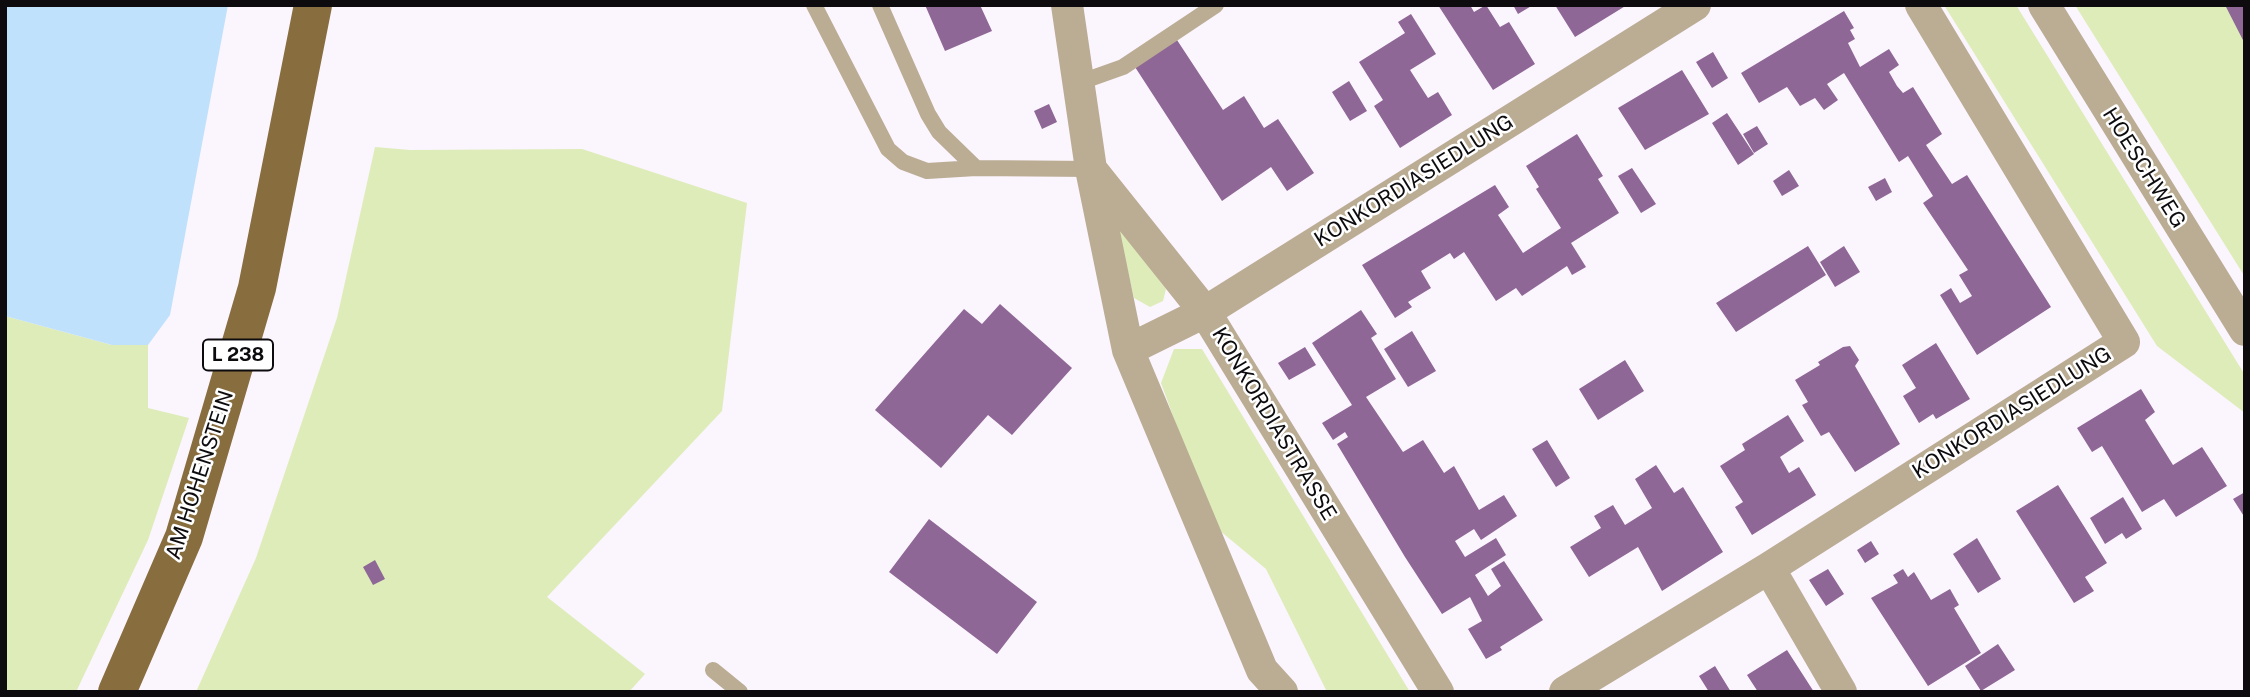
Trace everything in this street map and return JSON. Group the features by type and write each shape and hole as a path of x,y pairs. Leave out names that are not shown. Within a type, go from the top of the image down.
{"main road":[{"name":"AM HOHENSTEIN","path":"117,692 184,537 257,288 313,5"}],"street":[{"name":"KONKORDIASTRASSE","path":"1067,5 1091,169 1128,350 1262,670 1282,692"},
{"name":"KONKORDIASIEDLUNG","path":"1128,350 1205,312 1695,5"},
{"name":"KONKORDIASIEDLUNG","path":"1565,692 1769,568 2124,342 1921,5"},
{"name":"HOESCHWEG","path":"2044,5 2245,330"},
{"name":"KONKORDIASTRASSE","path":"1091,169 1205,312 1438,692"},
{"path":"1769,568 1841,692"}],"lane":[{"path":"814,5 888,149 903,162 927,172 976,168 1091,169"},
{"path":"880,5 928,114 939,132 976,168"},
{"path":"1078,83 1123,67 1216,5"},
{"path":"713,670 740,692"}],"green space":[{"path":"1944,5 2016,5 2245,375 2245,413 2157,346"},
{"path":"2075,5 2245,5 2245,277"},
{"path":"375,147 410,150 582,149 747,203 722,411 547,597 645,674 629,692 196,692 256,558 337,318"},
{"path":"1117,224 1166,289 1163,301 1150,307 1134,298"},
{"path":"5,316 112,345 148,345 148,408 189,418 148,540 76,692 5,692"},
{"path":"1174,349 1202,349 1410,692 1327,692 1266,569 1213,525 1161,383"}],"water":[{"path":"5,5 228,5 170,315 148,345 112,345 5,316"}],"building":[{"path":"925,5 980,5 992,31 945,51"},
{"path":"1438,5 1470,5 1474,12 1486,5 1500,27 1509,22 1535,64 1493,90"},
{"path":"1513,5 1533,5 1518,14"},
{"path":"1555,5 1627,5 1575,37"},
{"path":"2225,5 2245,5 2245,44"},
{"path":"1844,11 1854,28 1850,30 1855,39 1848,43 1860,67 1889,49 1899,65 1889,72 1897,86 1903,93 1913,87 1942,134 1926,145 1952,184 1967,175 2051,307 1977,355 1940,295 1951,288 1960,303 1972,296 1959,275 1968,270 1923,203 1933,196 1908,156 1899,162 1844,73 1827,84 1838,100 1824,110 1815,98 1800,106 1787,87 1759,103 1741,73"},
{"path":"1411,14 1436,54 1410,70 1428,98 1438,92 1452,115 1400,148 1374,106 1383,100 1359,62 1405,33 1398,22"},
{"path":"1177,40 1223,110 1244,96 1264,128 1278,119 1314,173 1287,191 1271,167 1222,201 1135,67"},
{"path":"1713,52 1728,78 1712,88 1696,62"},
{"path":"1682,70 1709,114 1645,150 1618,108"},
{"path":"1349,81 1367,111 1350,121 1332,92"},
{"path":"1049,104 1057,122 1042,129 1034,111"},
{"path":"1727,113 1754,154 1738,165 1712,123"},
{"path":"1757,126 1768,144 1754,153 1743,134"},
{"path":"1577,134 1603,176 1598,179 1619,213 1571,243 1586,267 1572,275 1567,266 1522,296 1516,288 1496,301 1464,252 1454,259 1450,253 1421,271 1431,288 1408,302 1412,307 1395,318 1362,265 1495,185 1509,207 1498,215 1523,253 1561,228 1536,189 1539,187 1526,166"},
{"path":"1632,168 1656,204 1641,213 1618,176"},
{"path":"1789,170 1799,186 1782,196 1773,181"},
{"path":"1885,178 1892,192 1876,201 1868,187"},
{"path":"1808,246 1826,275 1736,332 1716,303"},
{"path":"1844,246 1860,272 1835,287 1820,262"},
{"path":"1000,304 1072,368 1012,435 988,415 941,468 875,410 964,309 982,324"},
{"path":"1361,310 1377,334 1371,338 1396,379 1366,397 1403,452 1423,440 1444,473 1454,466 1479,510 1504,495 1517,516 1481,540 1474,529 1455,541 1465,557 1496,538 1506,555 1475,575 1488,596 1501,586 1491,569 1504,561 1543,620 1486,659 1468,629 1482,621 1470,597 1442,614 1337,444 1348,437 1345,432 1333,440 1322,423 1352,405 1312,343"},
{"path":"1412,331 1436,371 1408,387 1384,349"},
{"path":"1936,343 1970,399 1936,419 1933,414 1919,423 1903,396 1916,388 1902,365"},
{"path":"1850,346 1859,360 1855,366 1900,444 1855,472 1829,432 1821,436 1802,405 1808,402 1795,380 1820,365 1818,362 1843,347"},
{"path":"1305,347 1316,365 1289,380 1278,363"},
{"path":"1625,360 1644,391 1598,420 1579,389"},
{"path":"2141,389 2155,412 2145,420 2173,465 2202,447 2227,486 2176,517 2164,499 2142,512 2102,446 2092,452 2077,428"},
{"path":"1788,415 1804,441 1780,457 1789,473 1799,467 1816,495 1752,535 1735,507 1743,502 1720,466 1745,450 1742,444"},
{"path":"1547,440 1570,478 1556,487 1532,449"},
{"path":"1656,465 1674,493 1683,487 1723,552 1662,591 1638,547 1589,577 1570,547 1601,528 1594,516 1613,505 1625,525 1652,508 1635,479"},
{"path":"2058,485 2107,563 2085,577 2094,591 2074,603 2016,511"},
{"path":"2245,492 2245,518 2233,499"},
{"path":"2123,497 2142,529 2126,539 2122,533 2105,544 2090,518"},
{"path":"929,519 1037,602 997,654 889,572"},
{"path":"1977,538 2001,579 1978,593 1953,554"},
{"path":"1871,541 1879,554 1865,563 1857,550"},
{"path":"375,560 385,579 373,585 363,567"},
{"path":"1828,569 1844,594 1826,606 1809,580"},
{"path":"1903,569 1908,577 1914,572 1931,600 1950,589 1959,605 1954,608 1981,653 1928,686 1871,598 1898,583 1893,575"},
{"path":"1998,644 2015,670 1981,691 1965,666"},
{"path":"1787,650 1814,692 1758,692 1747,675"},
{"path":"1715,666 1731,692 1709,692 1699,676"}]}
